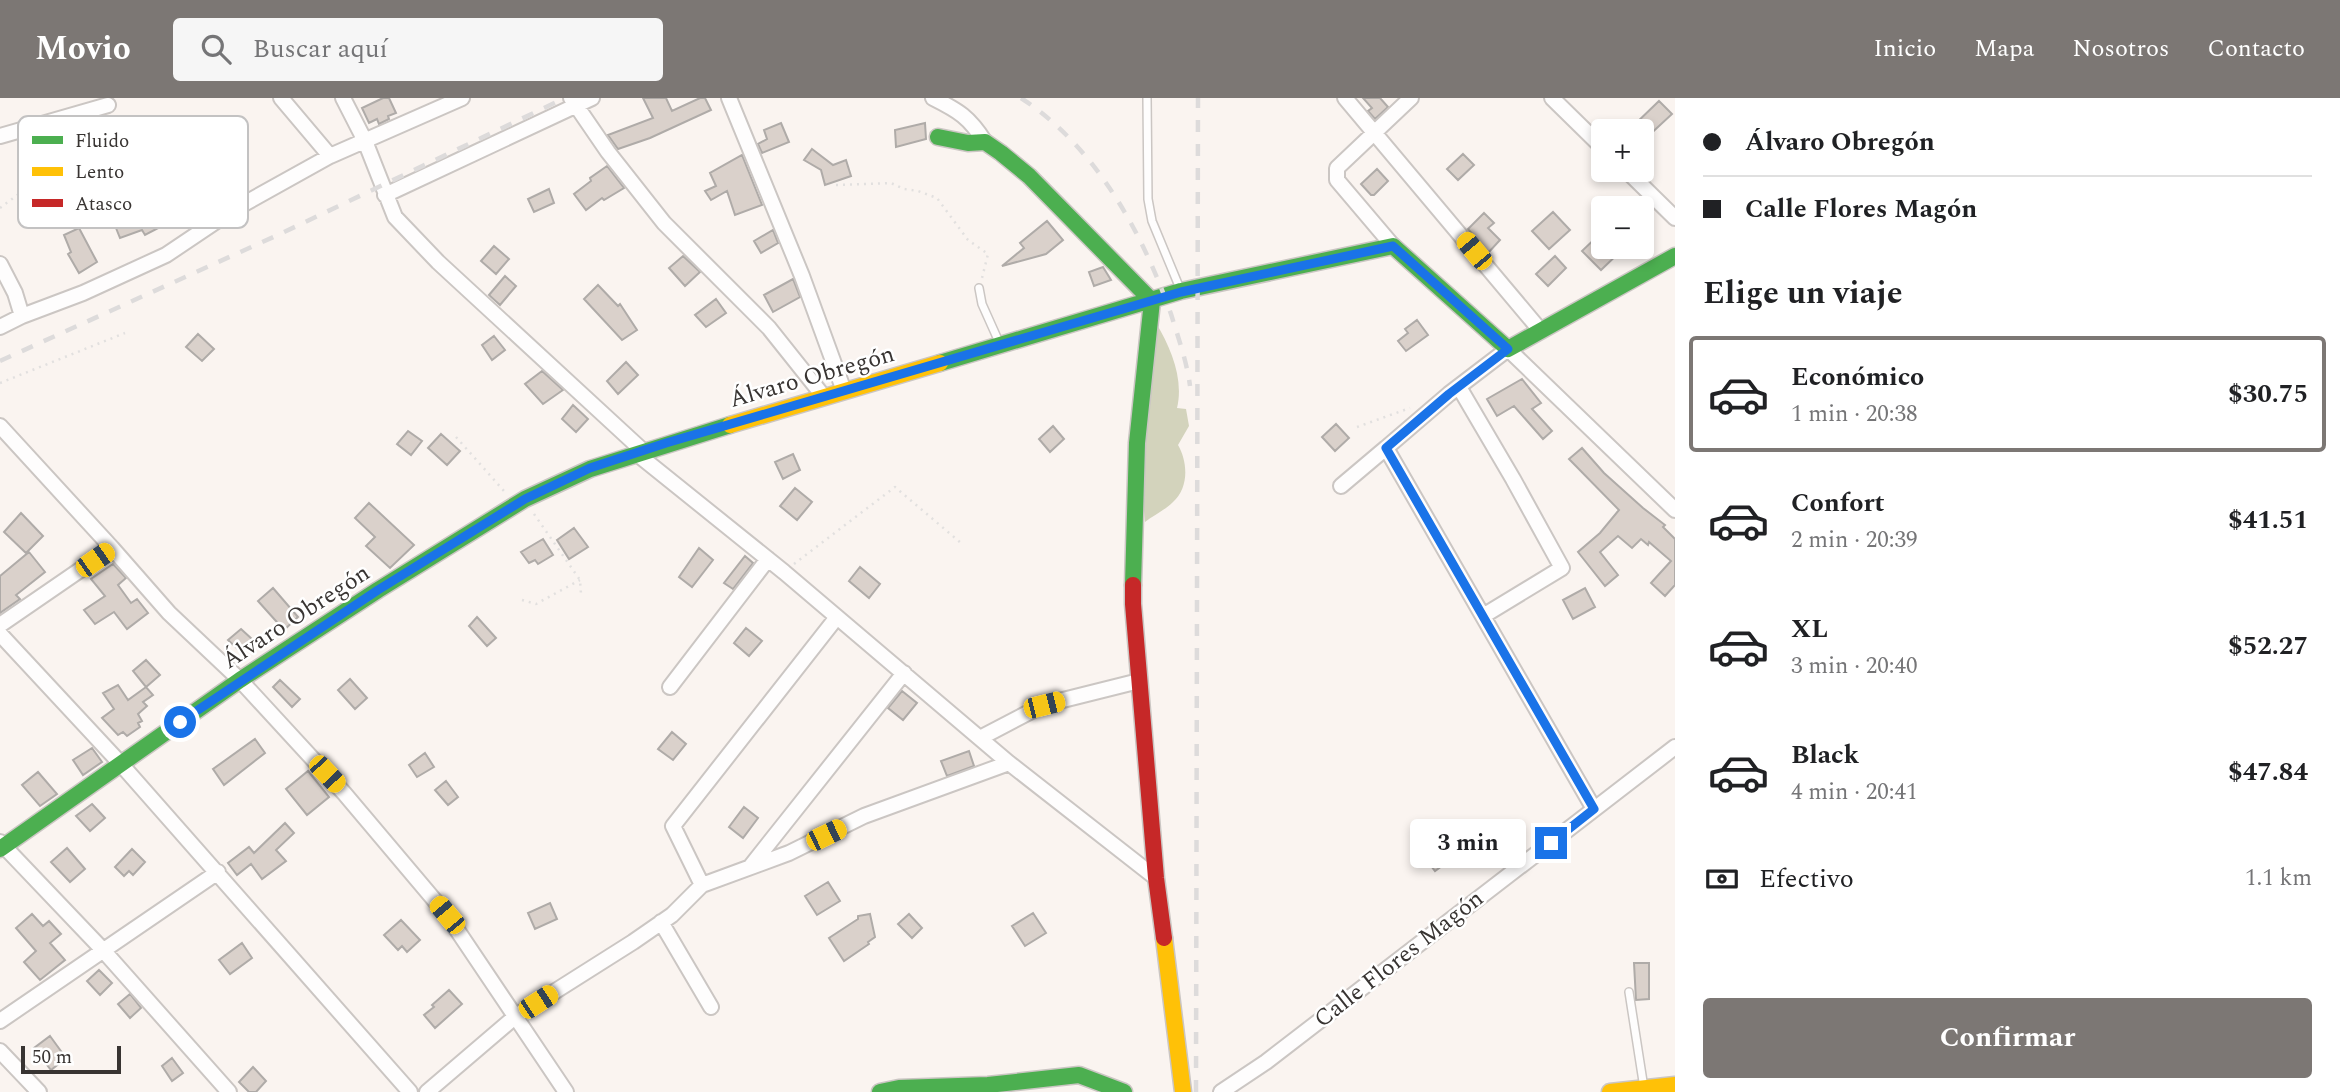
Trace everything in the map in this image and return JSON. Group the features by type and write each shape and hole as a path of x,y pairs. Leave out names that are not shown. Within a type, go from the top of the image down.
{"street":[{"path":"281,98 330,156"},
{"path":"343,98 365,141 394,217 438,261 640,452 1009,763 1156,878"},
{"path":"248,202 330,156 462,98"},
{"path":"385,195 573,102 592,98"},
{"path":"729,98 802,276 845,391"},
{"path":"933,98 962,112 972,121 985,142 1029,176 1038,188 1103,248 1152,301 1136,443 1133,604 1156,878 1183,1092"},
{"path":"1345,98 1540,330"},
{"path":"1411,98 1337,168 1337,180 1393,246 1508,349 1675,510"},
{"path":"1552,98 1591,136"},
{"path":"573,102 664,223 769,328 824,397"},
{"path":"70,116 108,105"},
{"path":"0,136 18,131"},
{"path":"938,137 968,143 985,142"},
{"path":"1638,182 1675,218"},
{"path":"0,327 166,255 206,228"},
{"name":"Álvaro Obregón","path":"1,846 240,680 378,590 520,501 590,468 1181,292 1393,246"},
{"path":"1341,486 1508,349 1675,256"},
{"path":"0,264 15,293 22,316"},
{"path":"1459,387 1562,568 1483,616"},
{"path":"0,426 169,613 240,680 344,793 447,915 566,1092"},
{"path":"1386,448 1594,809"},
{"path":"0,625 112,548"},
{"path":"670,687 768,559"},
{"path":"702,886 673,826 838,617"},
{"path":"0,634 218,872 410,1092"},
{"path":"749,868 904,673"},
{"path":"980,738 1044,705 1139,681"},
{"name":"Calle Flores Magón","path":"1221,1092 1266,1062 1675,747"},
{"path":"427,1092 516,1016 661,922 702,886 789,853 864,816 1009,763"},
{"path":"1,846 102,949 229,1092"},
{"path":"0,1021 218,872"},
{"path":"661,922 711,1007"},
{"path":"0,1051 39,1092"},
{"path":"880,1092 899,1088 988,1084 1079,1075 1124,1092"},
{"path":"1610,1092 1675,1085"}],"lane":[{"path":"1147,98 1148,199 1152,221 1181,292"},
{"path":"979,288 982,304 1001,345"},
{"path":"1629,992 1644,1088"}],"path":[{"path":"836,185 891,183 937,198 968,240 988,254 979,288"},
{"path":"0,208 18,194"},
{"path":"0,383 125,333"},
{"path":"1357,426 1413,407"},
{"path":"456,437 520,501 580,580 581,594"},
{"path":"784,572 895,487 961,543"},
{"path":"522,600 536,604 580,580"}],"green space":[{"path":"1156,323 1175,364 1179,386 1177,408 1186,409 1189,426 1178,445 1185,467 1182,490 1170,505 1145,522 1141,473"}],"building":[{"path":"389,98 396,113 379,124 377,119 369,123 362,108"},
{"path":"643,98 666,98 672,111 705,98 711,110 650,138 618,149 608,135 653,118"},
{"path":"1363,98 1380,98 1388,107 1375,119 1368,111 1372,108"},
{"path":"1659,101 1672,114 1654,131 1654,119 1640,119"},
{"path":"781,123 789,142 762,153 758,144 767,139 764,130"},
{"path":"925,123 926,139 896,147 895,130"},
{"path":"812,149 833,165 846,160 851,176 825,185 821,170 804,160"},
{"path":"1463,154 1474,165 1458,180 1447,169"},
{"path":"742,155 762,205 735,215 727,191 711,200 705,191 716,186 710,173"},
{"path":"607,166 624,188 604,200 602,198 586,210 574,194"},
{"path":"1377,169 1388,181 1371,195 1361,184"},
{"path":"549,189 554,203 534,212 528,199"},
{"path":"1553,212 1570,230 1549,249 1532,231"},
{"path":"1484,213 1494,223 1488,228 1500,240 1488,253 1468,229"},
{"path":"1047,221 1063,240 1046,254 1002,266 1024,248 1020,243"},
{"path":"79,228 97,262 79,273 68,254 71,252 64,235"},
{"path":"116,228 158,228 145,235 142,230 120,238"},
{"path":"773,230 778,243 761,253 754,241"},
{"path":"1591,242 1591,259 1612,259 1601,270 1582,251"},
{"path":"494,246 509,259 496,274 481,261"},
{"path":"683,256 700,272 685,286 669,268"},
{"path":"1555,256 1566,268 1548,286 1536,274"},
{"path":"1103,267 1111,280 1094,286 1089,272"},
{"path":"505,276 516,286 500,305 489,295"},
{"path":"793,279 800,297 773,312 764,295"},
{"path":"598,285 618,306 620,304 637,330 622,340 584,299"},
{"path":"716,299 726,313 706,327 695,315"},
{"path":"1417,320 1428,335 1406,351 1398,341 1408,333 1405,329"},
{"path":"198,334 214,349 202,361 186,347"},
{"path":"494,336 505,350 492,360 482,345"},
{"path":"626,362 638,375 618,394 607,381"},
{"path":"542,371 563,390 543,404 525,384"},
{"path":"1522,379 1541,403 1532,409 1552,431 1543,439 1514,406 1497,416 1487,399"},
{"path":"573,405 588,419 576,432 562,419"},
{"path":"1336,424 1349,438 1335,451 1322,437"},
{"path":"1053,426 1064,439 1050,452 1039,439"},
{"path":"408,431 422,441 411,455 397,444"},
{"path":"441,434 460,451 447,465 428,448"},
{"path":"1582,448 1604,473 1665,525 1663,527 1675,539 1675,585 1665,596 1651,583 1671,561 1649,542 1648,545 1641,539 1632,548 1618,536 1600,552 1618,575 1605,586 1578,552 1600,533 1619,510 1569,459"},
{"path":"793,454 800,470 783,479 775,462"},
{"path":"795,488 812,502 797,520 780,506"},
{"path":"369,503 414,545 390,568 366,546 375,537 355,518"},
{"path":"21,513 43,536 26,553 4,532"},
{"path":"574,528 588,547 569,559 557,540"},
{"path":"543,539 553,555 538,564 535,560 529,563 521,552"},
{"path":"699,548 713,560 692,587 679,577"},
{"path":"29,552 45,572 16,595 20,599 0,613 0,576"},
{"path":"745,556 753,563 733,589 724,583"},
{"path":"113,564 126,578 118,585 131,603 137,599 148,613 127,629 114,612 95,624 84,610 105,596 91,579"},
{"path":"860,567 880,584 869,598 849,581"},
{"path":"273,588 298,617 284,630 258,601"},
{"path":"1585,588 1595,607 1573,619 1563,600"},
{"path":"477,617 496,638 487,646 469,626"},
{"path":"746,628 762,641 749,656 734,643"},
{"path":"241,629 253,640 240,651 228,640"},
{"path":"146,660 160,675 146,687 133,671"},
{"path":"350,679 367,698 355,709 338,690"},
{"path":"280,680 300,699 292,707 273,687"},
{"path":"118,685 128,700 146,687 153,695 143,702 147,706 138,714 142,721 138,723 140,727 127,736 123,732 118,735 102,718 114,709 103,693"},
{"path":"902,691 917,703 903,720 888,708"},
{"path":"672,732 686,744 673,760 658,749"},
{"path":"255,739 265,753 224,785 213,769"},
{"path":"92,748 102,762 83,775 73,760"},
{"path":"969,751 974,766 947,776 941,761"},
{"path":"425,753 434,767 417,777 409,765"},
{"path":"308,771 329,797 307,815 286,789"},
{"path":"38,772 57,794 40,806 22,785"},
{"path":"446,781 458,797 448,805 435,790"},
{"path":"92,804 105,818 90,831 76,816"},
{"path":"744,807 758,818 743,838 729,827"},
{"path":"285,823 294,833 276,850 286,861 262,879 251,864 237,875 228,863 249,847 254,853"},
{"path":"1440,847 1450,860 1435,871 1425,858"},
{"path":"67,848 85,869 70,882 51,862"},
{"path":"132,849 145,862 133,875 129,871 124,876 115,867"},
{"path":"828,882 840,901 817,915 805,896"},
{"path":"550,903 557,919 535,929 528,913"},
{"path":"1033,913 1046,933 1025,946 1012,926"},
{"path":"32,914 43,926 49,921 61,934 50,943 65,960 40,980 24,962 36,951 16,928"},
{"path":"870,914 875,937 844,961 829,938 858,919 858,916"},
{"path":"909,914 922,928 912,938 898,924"},
{"path":"401,920 420,940 407,952 402,946 398,950 384,935"},
{"path":"242,943 252,958 230,974 219,960"},
{"path":"1634,963 1649,963 1649,999 1636,1000"},
{"path":"99,970 112,983 100,995 87,981"},
{"path":"449,990 462,1004 435,1028 424,1015"},
{"path":"130,994 141,1008 130,1018 118,1004"},
{"path":"50,1036 66,1058 51,1070 34,1048"},
{"path":"172,1058 183,1073 172,1081 162,1066"},
{"path":"253,1067 266,1081 256,1092 249,1092 239,1082"}],"railway":[{"path":"0,361 280,234 565,98"},
{"path":"1021,98 1048,118 1072,141 1094,166 1131,223 1171,314 1190,386"},
{"path":"1196,1092 1198,98"}],"traffic: fast":[{"path":"938,137 968,143 985,142 1001,153 1029,176 1152,301 1137,443 1133,585"},
{"path":"940,363 1181,291 1393,246 1508,349 1675,256"},
{"path":"0,849 240,680 525,499 590,469 730,425"},
{"path":"880,1092 899,1088 988,1085 1079,1075 1124,1092"}],"traffic: slow":[{"path":"730,425 940,363"},
{"path":"1164,938 1183,1092"},
{"path":"1610,1092 1675,1085"}],"traffic: jam":[{"path":"1133,585 1156,878 1164,938"}],"route":[{"path":"180,722 378,590 525,499 590,468 666,443 1181,292 1393,246 1508,349 1449,394 1386,448 1594,809 1551,843"}]}
